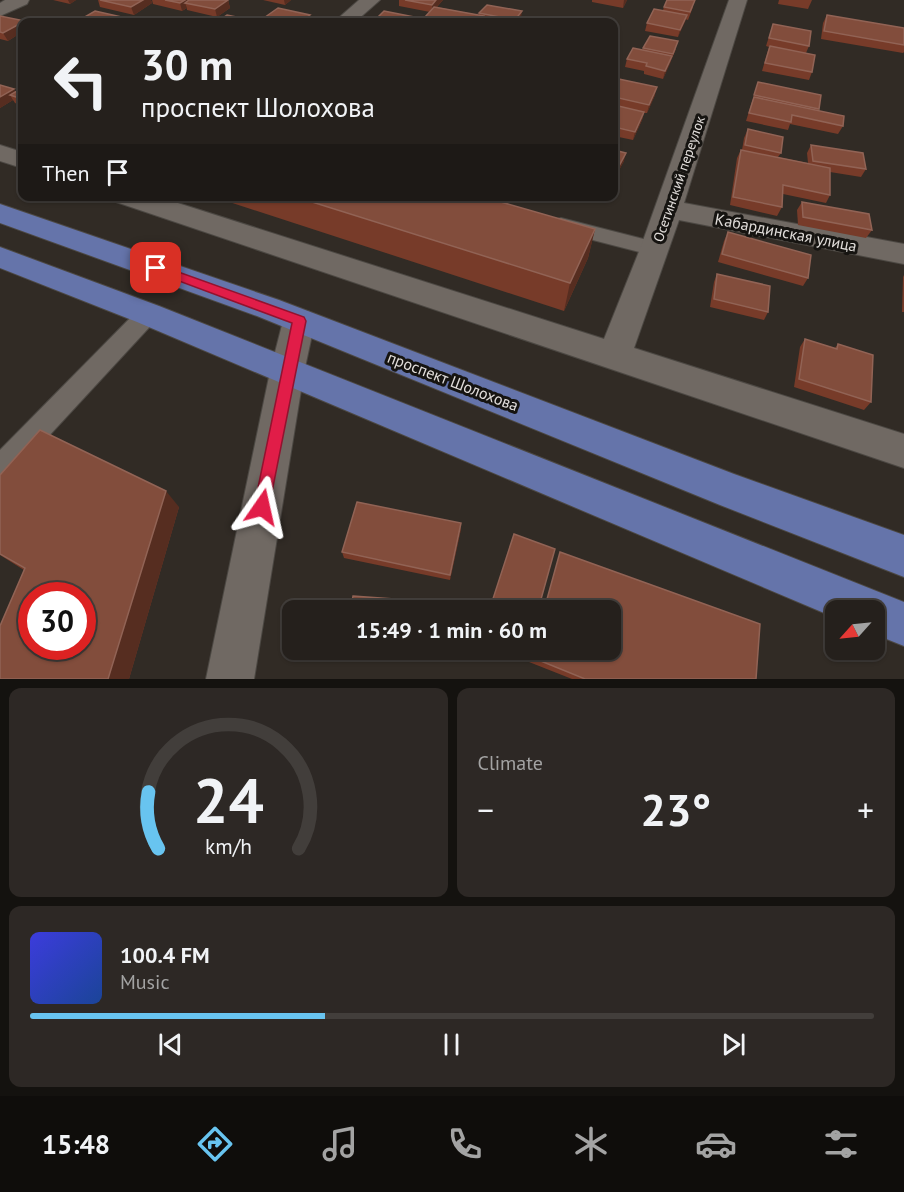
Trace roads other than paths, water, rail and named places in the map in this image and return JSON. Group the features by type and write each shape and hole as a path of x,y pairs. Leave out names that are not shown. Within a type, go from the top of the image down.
{"main road":[{"name":"проспект Шолохова","path":"0,213 299,321 734,492 904,556"},
{"path":"0,257 148,314 846,600"},
{"path":"885,616 904,624"}],"street":[{"path":"0,10 20,0"},
{"path":"349,18 371,0"},
{"name":"Осетинский переулок","path":"614,356 669,209 738,0"},
{"path":"0,153 18,159"},
{"path":"144,201 904,451"},
{"name":"Кабардинская улица","path":"669,209 904,254"},
{"path":"230,679 287,372 299,321"}],"lane":[{"path":"542,220 655,249"},
{"path":"0,469 148,314"}]}
